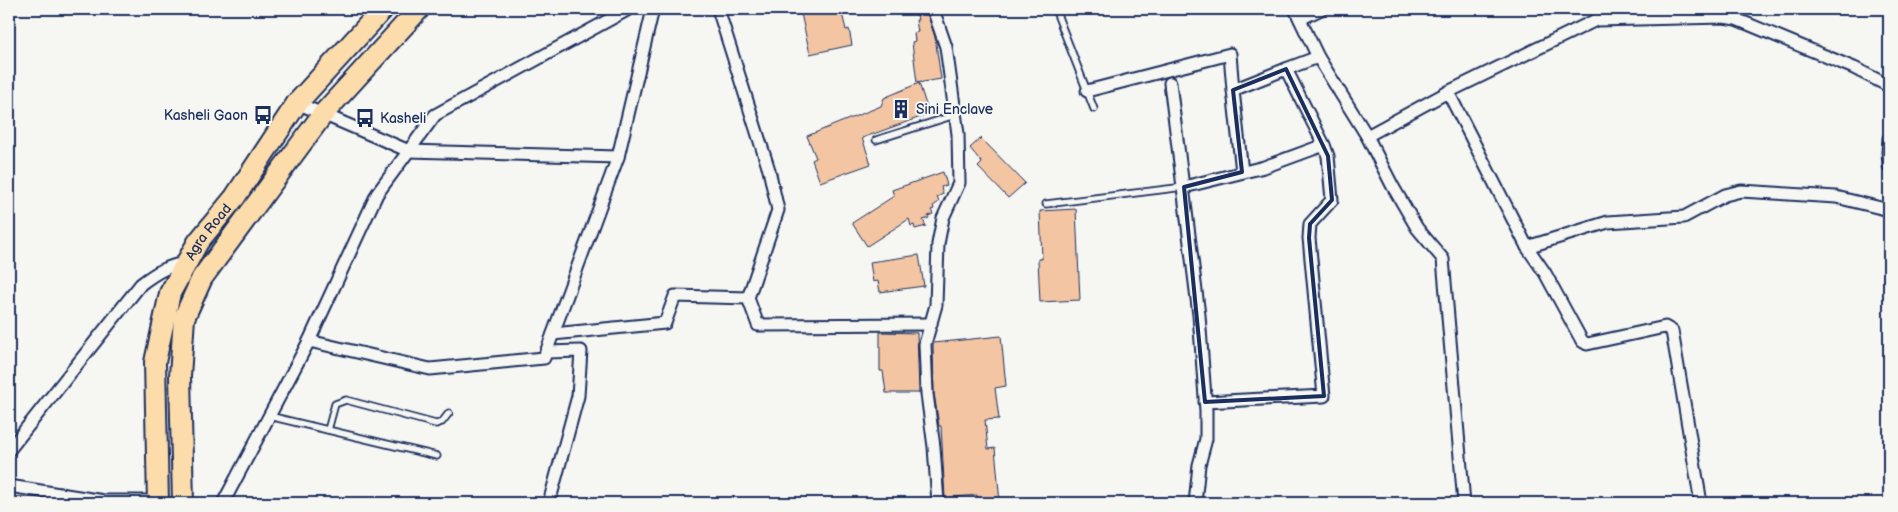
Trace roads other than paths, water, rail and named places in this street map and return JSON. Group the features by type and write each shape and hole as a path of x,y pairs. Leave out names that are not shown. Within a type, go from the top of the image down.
{"highway":[{"name":"Agra Road","path":"158,502 156,362 170,293 198,242 234,197 297,103 383,9"},
{"path":"183,503 180,376 184,318 202,278 323,114 419,9"}],"street":[{"path":"223,503 309,341 377,194 435,115 628,9"},
{"path":"309,341 430,369 544,358 618,157 653,9"},
{"path":"718,9 769,170 778,210 748,298 758,325 931,324"},
{"path":"933,9 946,48 958,134 959,183 944,218 938,244 936,305 925,344 927,394 934,448 938,503"},
{"path":"1321,9 1297,14 1318,57 1367,136 1417,228 1443,258 1464,503"},
{"path":"1367,136 1448,92 1596,20 1658,13 1736,19 1854,68 1889,86"},
{"path":"1087,91 1230,54 1242,172"},
{"path":"1233,90 1318,57"},
{"path":"1205,402 1324,396 1308,238 1310,224 1332,200 1328,156 1286,69"},
{"path":"1170,82 1199,315 1205,402 1206,438 1199,465 1195,503"},
{"path":"1448,92 1527,247 1545,273 1582,342 1587,344 1665,327 1672,331 1701,503"},
{"path":"297,103 409,151 618,157"},
{"path":"1889,139 1889,166"},
{"path":"1184,187 1264,167 1324,145"},
{"path":"1527,247 1608,222 1684,217 1725,195 1741,191 1836,197 1889,210"},
{"path":"9,450 141,284 165,267 186,262"},
{"path":"553,334 665,323 675,296 748,298"},
{"path":"546,352 581,351 578,396 549,503"},
{"path":"9,486 104,501 158,502"}],"lane":[{"path":"1055,9 1094,109"},
{"path":"876,140 955,115"},
{"path":"1046,204 1184,187"},
{"path":"328,430 335,404 346,400 436,424 442,422 449,413"},
{"path":"269,416 437,456"}],"place":[{"name":"Sini Enclave","path":"901,109"},
{"name":"Kasheli Gaon","path":"263,115"},
{"name":"Kasheli","path":"365,118"}]}
